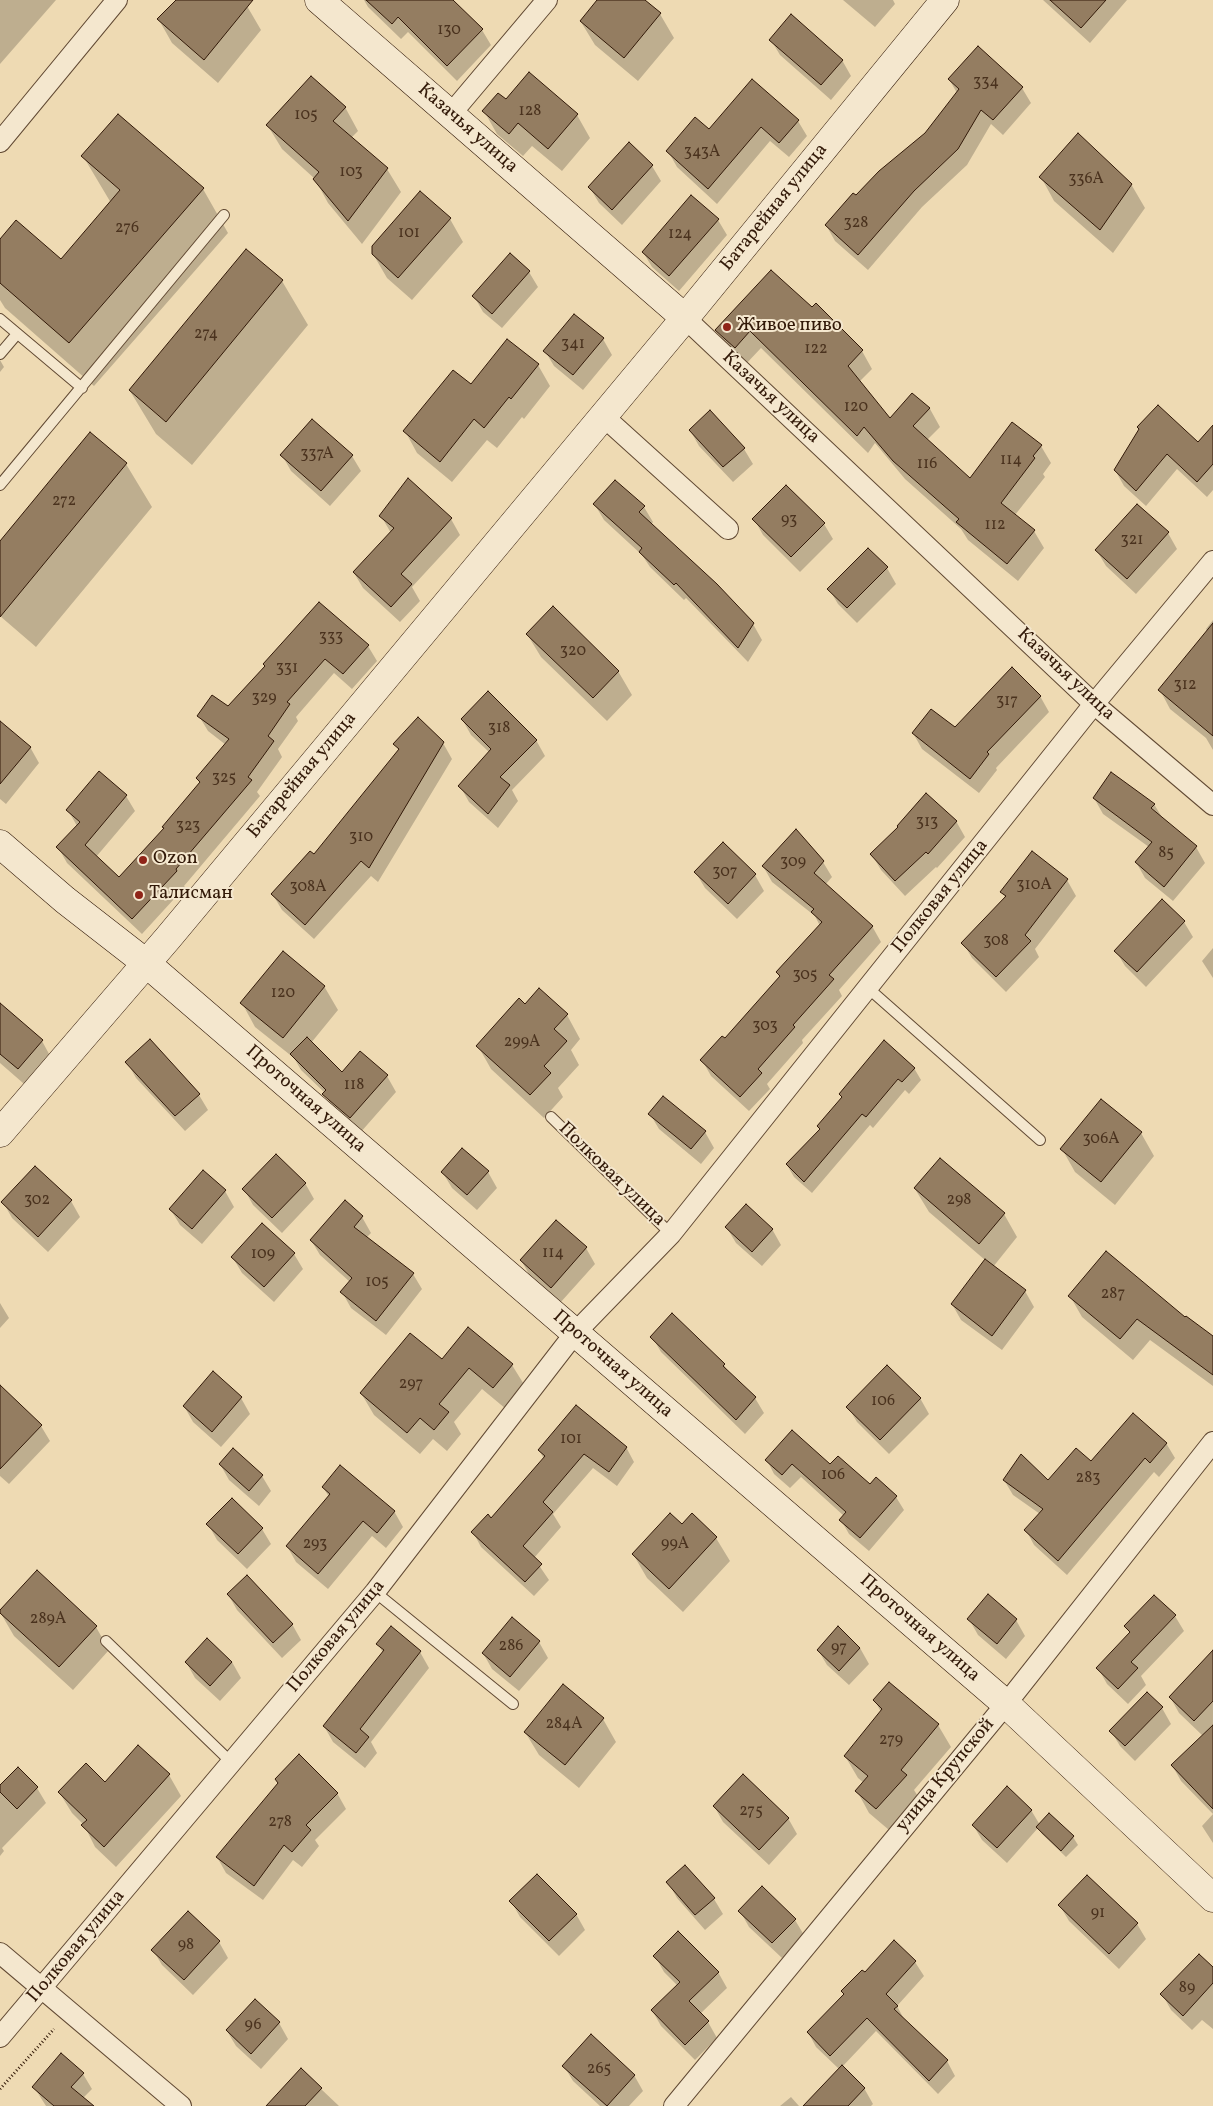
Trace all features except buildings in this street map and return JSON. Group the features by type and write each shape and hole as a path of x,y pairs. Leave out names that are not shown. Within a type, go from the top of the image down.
{"street":[{"path":"0,142 117,0"},
{"name":"Казачья улица","path":"319,0 685,318 1094,704 1213,805"},
{"path":"450,115 547,0"},
{"name":"Батарейная улица","path":"0,1133 146,964 685,318 945,0"},
{"path":"603,416 728,529"},
{"name":"Полковая улица","path":"0,2037 42,1990 375,1592 575,1333 671,1234 1094,704 1213,561"},
{"name":"Проточная улица","path":"0,844 65,900 146,964 1006,1704 1213,1898"},
{"name":"улица Крупской","path":"674,2106 1006,1704 1213,1442"},
{"path":"0,1953 181,2106"}],"lane":[{"path":"0,486 224,215"},
{"path":"0,319 82,388"},
{"path":"0,354 17,334"},
{"path":"868,988 1040,1140"},
{"name":"Полковая улица","path":"551,1117 671,1234"},
{"path":"375,1592 513,1704"},
{"path":"106,1641 232,1763"}],"path":[{"path":"0,2089 69,2012"}],"place":[{"name":"Живое пиво","path":"727,327"},
{"name":"Ozon","path":"143,860"},
{"name":"Талисман","path":"139,895"}]}
